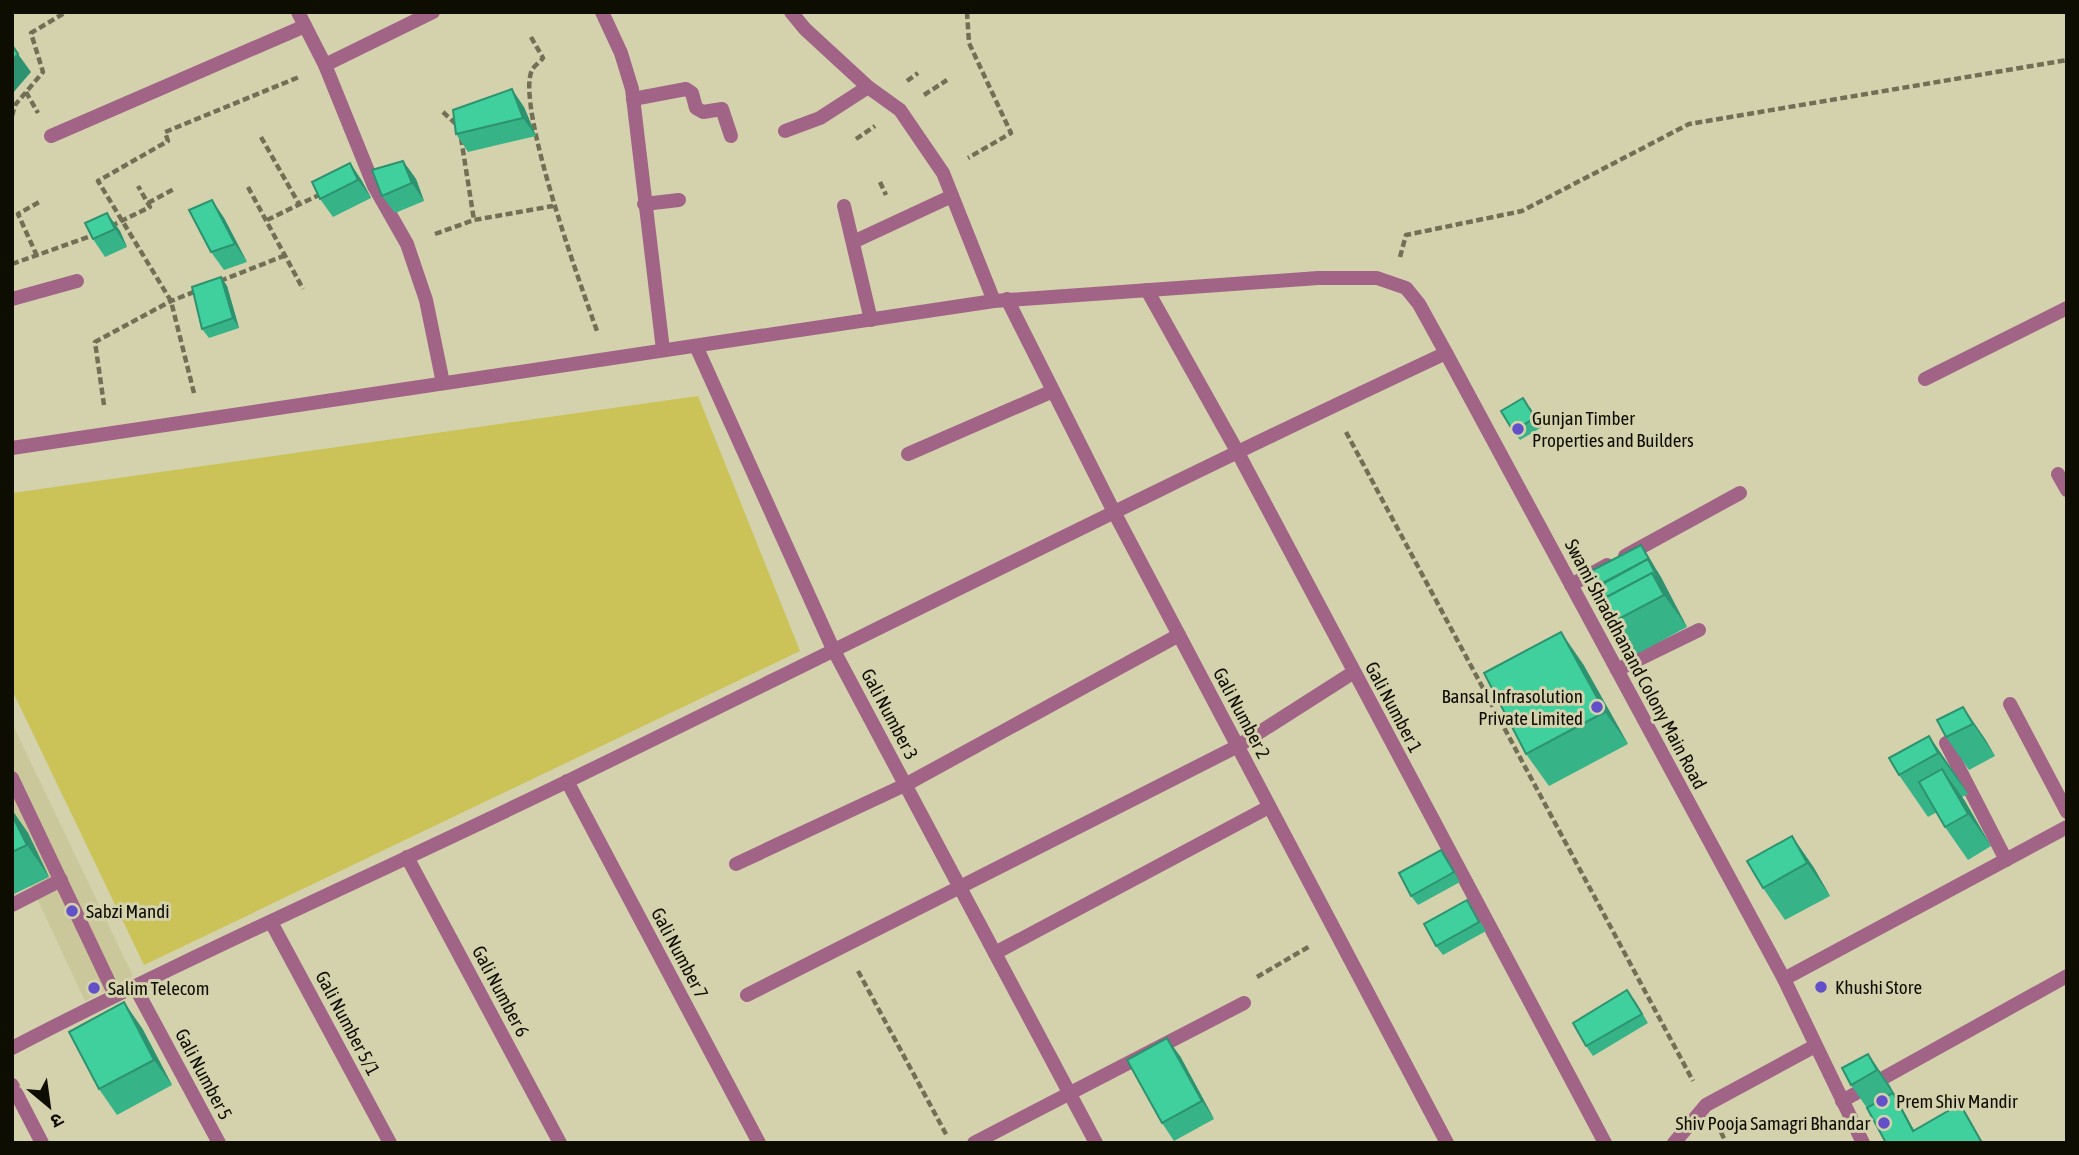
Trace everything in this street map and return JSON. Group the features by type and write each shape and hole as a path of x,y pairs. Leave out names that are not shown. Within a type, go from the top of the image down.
{"street":[{"path":"298,12 325,65 374,186 407,244 426,300 443,383"},
{"path":"325,65 433,12"},
{"path":"602,12 621,53 633,99 663,350"},
{"name":"Gali Number 2","path":"791,12 805,29 868,87 900,110 943,173 1000,300 1053,391 1447,1143"},
{"path":"51,136 305,26"},
{"path":"785,131 820,118 868,87"},
{"path":"633,99 686,89 692,93 696,108 703,112 722,109 731,136"},
{"path":"853,242 952,196"},
{"path":"644,204 679,200"},
{"path":"844,206 871,320"},
{"path":"12,448 1000,300 1318,278 1377,278 1393,282"},
{"path":"12,299 77,281"},
{"name":"Swami Shraddhanand Colony Main Road","path":"1393,282 1406,288 1419,304 1446,353 1784,979 1863,1143"},
{"name":"Gali Number 1","path":"1147,290 1237,451 1605,1143"},
{"path":"1924,379 2067,309"},
{"name":"Gali Number 3","path":"696,346 833,649 1096,1143"},
{"path":"12,1048 115,995 567,781 1113,510 1446,353"},
{"path":"908,454 1053,391"},
{"path":"2058,474 2067,491"},
{"path":"1572,585 1741,493"},
{"path":"1617,670 1699,630"},
{"path":"736,864 905,785 1179,635"},
{"path":"747,995 1238,747 1354,672"},
{"path":"2010,704 2067,812"},
{"path":"1946,743 2006,860"},
{"path":"12,778 115,995"},
{"name":"Gali Number 7","path":"567,781 759,1143"},
{"path":"996,953 1269,807"},
{"path":"1784,979 2067,827"},
{"name":"Gali Number 6","path":"407,858 561,1143"},
{"path":"12,905 61,880"},
{"name":"Gali Number 5/1","path":"271,922 390,1143"},
{"path":"1842,1101 2067,976"},
{"name":"Gali Number 5","path":"135,987 219,1143"},
{"path":"974,1143 1069,1091 1244,1003"},
{"path":"1674,1143 1706,1105 1815,1046"},
{"path":"12,1085 41,1143"}],"path":[{"path":"12,116 15,105 43,72 31,33 66,12"},
{"path":"943,173 1011,133 969,43 967,12"},
{"path":"531,37 543,58 531,72 531,100 553,206 606,359"},
{"path":"1393,282 1406,235 1522,211 1689,124 2067,61"},
{"path":"201,420 171,301 120,222 98,181 168,141 165,132 325,65"},
{"path":"519,105 531,100"},
{"path":"443,112 459,127 474,220"},
{"path":"459,127 471,122"},
{"path":"261,137 299,204"},
{"path":"267,220 369,170"},
{"path":"12,264 120,222 150,206 138,186"},
{"path":"248,187 303,289"},
{"path":"148,204 174,189"},
{"path":"37,256 18,214 41,201"},
{"path":"407,244 474,220 553,206"},
{"path":"108,434 95,342 171,301 286,255"},
{"path":"1333,406 1726,1143"},
{"path":"1244,1003 1257,978 1316,943 1344,948"},
{"path":"844,946 951,1143"}],"shaded area":[{"path":"698,396 800,651 144,965 12,690 12,493"},
{"name":"Sabzi Mandi","path":"12,723 133,976 85,1001 12,845"}],"building":[{"path":"12,45 18,54 12,61"},
{"path":"512,89 523,118 456,134 453,110"},
{"path":"403,161 412,183 382,196 372,170"},
{"path":"350,163 358,180 320,199 312,182"},
{"path":"212,200 235,244 211,252 189,210"},
{"path":"107,213 115,229 93,239 85,223"},
{"path":"221,277 233,318 202,329 192,287"},
{"path":"1523,398 1535,418 1513,431 1501,411"},
{"path":"1641,545 1654,568 1648,559 1597,586 1589,572"},
{"path":"1648,559 1662,587 1652,573 1603,599 1597,587"},
{"path":"1652,573 1664,595 1613,622 1601,600"},
{"path":"1561,632 1605,712 1526,754 1484,673"},
{"path":"1963,707 1973,724 1946,737 1937,720"},
{"path":"1929,736 1938,753 1899,775 1889,758"},
{"path":"1942,769 1968,814 1945,827 1919,782"},
{"path":"12,815 27,845 12,852"},
{"path":"1792,836 1807,863 1763,888 1747,861"},
{"path":"1441,850 1454,872 1411,896 1399,873"},
{"path":"1467,900 1479,922 1436,946 1424,924"},
{"path":"1627,990 1642,1014 1586,1046 1573,1023"},
{"path":"124,1002 154,1060 99,1089 69,1032"},
{"path":"1167,1038 1202,1101 1162,1123 1127,1060"},
{"path":"1868,1054 1877,1070 1851,1085 1842,1068"},
{"path":"1893,1093 1913,1131 1960,1104 1982,1143 1886,1143 1867,1108"}],"place":[{"name":"Gunjan Timber Properties and Builders","path":"1518,429"},
{"name":"Bansal Infrasolution Private Limited","path":"1597,707"},
{"name":"Sabzi Mandi","path":"72,911"},
{"name":"Khushi Store","path":"1821,987"},
{"name":"Salim Telecom","path":"94,988"},
{"name":"Prem Shiv Mandir","path":"1882,1101"},
{"name":"Shiv Pooja Samagri Bhandar","path":"1884,1123"}]}
